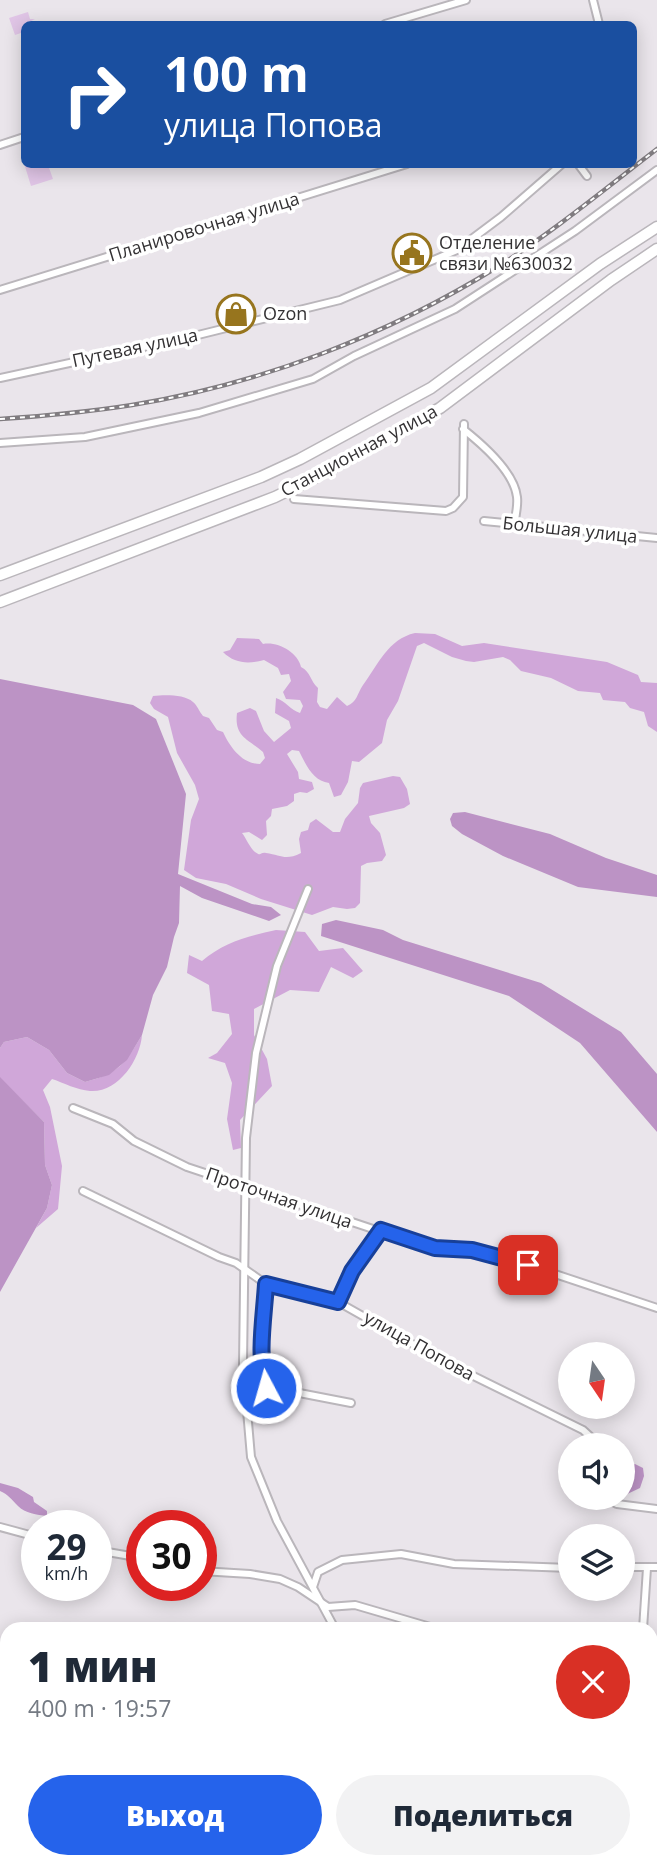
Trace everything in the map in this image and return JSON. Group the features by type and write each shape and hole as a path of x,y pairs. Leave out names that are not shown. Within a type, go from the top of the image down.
{"main road":[{"path":"0,575 261,477 300,459 431,388 600,264 657,227"},
{"path":"0,601 275,497 312,479 449,402 611,280 657,249"}],"street":[{"path":"395,21 466,0"},
{"path":"593,0 598,21"},
{"path":"0,145 21,138"},
{"name":"Планировочная улица","path":"0,290 394,168"},
{"name":"Путевая улица","path":"0,378 194,336 340,300 457,250 501,217 557,168"},
{"path":"581,168 587,176"},
{"path":"0,443 85,437 199,413 313,379 354,356 455,309 575,231 657,170"},
{"path":"294,499 446,511 453,508 463,497 463,427 496,457 516,491 514,524"},
{"name":"Большая улица","path":"484,521 657,538"},
{"path":"308,889 277,966 256,1053 246,1138 243,1373 251,1457 277,1521 333,1622"},
{"name":"Проточная улица","path":"72,1108 113,1124 134,1141 187,1167 435,1248 472,1250 507,1258 657,1308"},
{"name":"улица Попова","path":"83,1191 236,1263 266,1284 338,1302 439,1359 586,1433"},
{"path":"338,1302 352,1271 381,1230"},
{"path":"266,1284 263,1340 263,1377 266,1388 274,1392 289,1391 351,1403"},
{"path":"635,1506 657,1509"},
{"path":"0,1527 21,1533"},
{"path":"313,1587 318,1573 342,1560 401,1554 464,1564 558,1568"},
{"path":"635,1568 657,1567"},
{"path":"643,1622 647,1568"},
{"path":"217,1572 280,1579 298,1587 328,1607 355,1605 413,1622"}],"shaded area":[{"path":"28,12 30,19 35,19 21,21 21,33 15,35 9,18"},
{"path":"25,168 49,168 53,179 31,186"},
{"path":"415,633 435,634 462,646 484,643 607,662 638,675 641,682 657,683 657,732 648,726 644,712 630,708 625,702 603,700 600,693 578,691 551,678 521,671 503,657 466,661 424,643 417,646 398,701 387,720 382,743 359,762 352,761 348,782 341,795 334,797 329,783 314,776 299,751 292,750 287,754 298,772 299,779 312,782 314,789 307,793 294,794 294,801 287,806 272,809 271,816 266,821 267,835 262,840 249,832 242,833 251,848 259,854 287,857 296,855 301,853 301,832 308,830 310,823 316,819 333,832 340,832 345,819 358,803 363,783 393,776 400,777 407,789 410,804 404,808 369,816 371,823 380,833 386,855 382,861 361,866 360,903 355,908 333,907 312,915 261,899 226,884 196,878 184,870 191,820 199,799 195,785 177,753 168,717 154,709 150,703 153,696 189,699 203,716 209,718 217,730 223,732 237,754 260,764 265,758 263,752 240,732 237,713 250,708 256,711 264,731 274,742 291,728 289,721 275,713 276,698 300,713 303,706 300,700 286,699 283,692 291,681 289,674 281,675 278,668 264,660 242,662 223,652 230,650 237,638 259,639 263,644 274,644 291,652 318,688 317,702 320,707 327,709 337,697 347,706 353,702 391,647"},
{"path":"0,679 133,705 156,719 186,794 178,874 252,904 271,907 281,915 269,921 202,898 180,886 179,923 167,967 153,995 142,1035 127,1060 109,1075 85,1082 67,1073 49,1050 27,1037 4,1042 0,1048"},
{"path":"465,812 550,834 606,858 657,875 657,897 578,887 503,856 452,826 450,819 453,813"},
{"path":"336,920 383,930 403,940 541,983 621,1032 657,1074 657,1132 580,1043 509,996 321,936 322,924"},
{"path":"276,930 305,932 319,951 343,948 363,971 353,978 331,967 319,992 290,990 254,1009 254,1035 267,1059 272,1086 240,1120 241,1148 233,1150 227,1119 232,1083 225,1063 208,1058 217,1053 232,1034 229,1014 212,1011 209,985 187,973 189,955 202,961 237,941"},
{"path":"142,1035 132,1064 110,1087 90,1091 52,1079 43,1090 50,1107 62,1166 58,1209 36,1228 47,1208 52,1185 45,1165 44,1122 0,1078 0,1048 4,1042 27,1037 49,1050 67,1073 85,1082 113,1071 130,1054"},
{"path":"0,1077 44,1122 45,1165 52,1185 47,1208 0,1292"},
{"path":"635,1464 643,1468 644,1476 640,1488 635,1490"},
{"path":"0,1483 18,1488 33,1497 34,1502 46,1510 25,1510 0,1491"}],"railway":[{"path":"637,164 657,149"},
{"path":"0,419 99,410 180,396 276,370 322,354 413,314 499,266 632,168"}],"place":[{"name":"Отделение связи №630032","path":"412,253"},
{"name":"Ozon","path":"236,314"}],"route":[{"path":"266,1388 263,1377 266,1284 338,1302 352,1271 381,1230 435,1248 472,1250 528,1265"}]}
